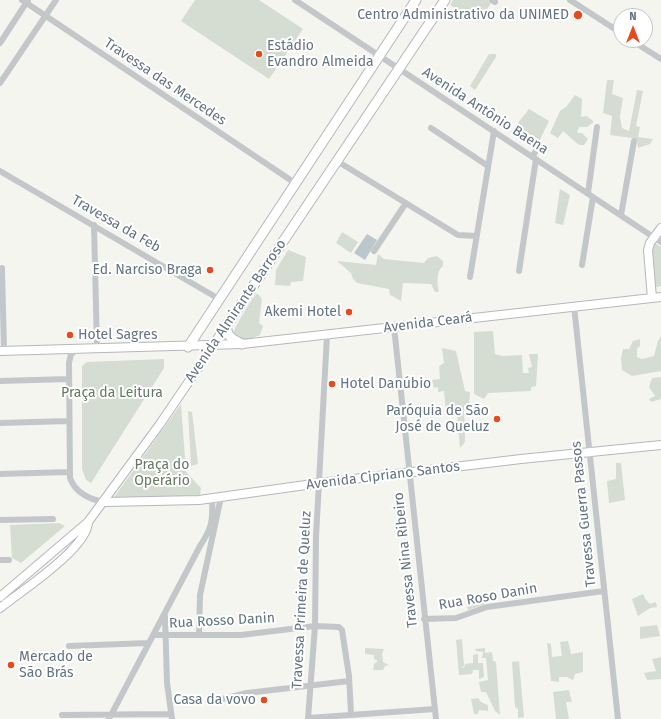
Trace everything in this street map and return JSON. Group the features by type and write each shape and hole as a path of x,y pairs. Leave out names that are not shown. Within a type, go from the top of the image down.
{"highway":[{"name":"Avenida Almirante Barroso","path":"192,346 219,299 378,55 416,0"},
{"name":"Avenida Almirante Barroso","path":"212,346 445,0"},
{"path":"227,324 227,334 229,337 242,344"}],"main road":[{"path":"652,298 648,250 658,240 661,228"},
{"name":"Avenida Ceará","path":"2,351 242,344 661,297"},
{"name":"Avenida Almirante Barroso","path":"0,597 88,522 105,502 212,346"},
{"name":"Avenida Cipriano Santos","path":"105,502 212,499 320,483 661,445"},
{"path":"0,608 54,567 76,546 88,528 88,522"}],"street":[{"path":"0,83 56,0"},
{"name":"Avenida Antônio Baena","path":"295,0 658,240"},
{"path":"570,0 613,29"},
{"path":"0,43 26,1"},
{"name":"Travessa das Mercedes","path":"26,1 45,17 295,183"},
{"path":"644,48 661,59"},
{"path":"582,265 597,127"},
{"path":"431,128 488,166"},
{"path":"470,277 494,131"},
{"path":"621,215 634,141"},
{"path":"519,271 534,158 537,149"},
{"path":"337,161 458,235 476,236"},
{"name":"Travessa da Feb","path":"0,171 219,299"},
{"path":"374,251 406,204"},
{"path":"94,225 97,348"},
{"path":"2,268 2,351"},
{"name":"Travessa Guerra Passos","path":"574,306 591,452 618,719"},
{"name":"Travessa Nina Ribeiro","path":"394,327 408,473 436,719"},
{"name":"Travessa Primeira de Queluz","path":"308,719 315,626 315,576 327,335"},
{"path":"78,349 70,357 69,472 72,482 83,494 93,500 105,502"},
{"path":"0,381 69,379"},
{"path":"0,423 69,421"},
{"path":"0,474 69,472"},
{"path":"199,635 200,595 222,497"},
{"path":"110,717 212,523 212,499"},
{"path":"0,520 53,519"},
{"path":"200,546 211,549"},
{"path":"0,560 9,560"},
{"name":"Rua Roso Danin","path":"424,619 456,618 487,607 604,591"},
{"path":"62,715 171,717 165,636 165,614"},
{"name":"Rua Rosso Danin","path":"153,636 242,634 315,626 338,627 342,630 349,681"},
{"path":"69,646 149,643"},
{"path":"218,700 247,693 349,681 351,714"},
{"path":"308,719 331,718 351,714 435,709"}],"green space":[{"name":"Estádio Evandro Almeida","path":"195,0 259,0 303,29 269,79 181,21"},
{"path":"453,0 488,0 491,3 479,22 450,5"},
{"path":"489,54 496,54 496,57 475,90 470,86"},
{"path":"607,80 614,80 612,94 623,98 620,117 622,128 629,131 637,90 643,91 636,126 640,127 638,137 653,139 650,144 638,148 637,141 632,138 610,135 612,116 603,113"},
{"path":"575,95 582,99 581,117 587,116 594,122 587,127 579,127 577,133 582,133 588,139 584,145 579,145 563,131 558,138 550,133 560,111 566,107"},
{"path":"529,109 549,121 536,148 510,133"},
{"path":"560,189 570,195 563,225 555,223"},
{"path":"342,232 358,242 351,253 336,243"},
{"path":"655,243 661,247 661,286 655,287 652,251"},
{"path":"288,250 306,257 303,281 291,282 290,286 275,285 276,270"},
{"path":"378,254 384,259 424,263 428,258 437,256 443,261 443,266 439,271 438,278 439,292 435,292 431,284 403,283 401,301 390,295 389,289 357,283 353,279 351,273 337,261 376,265"},
{"path":"256,294 258,294 262,299 259,323 263,326 260,335 245,340 239,340 233,334 234,331"},
{"path":"493,331 495,354 503,356 522,355 523,373 529,373 528,368 532,367 529,354 538,354 536,386 531,387 531,391 488,393 484,399 474,394 474,332"},
{"path":"661,336 661,371 632,376 622,370 621,358 623,349 629,349 633,341 640,339 640,346 637,349 637,357 642,359 654,356"},
{"path":"442,348 456,351 465,391 470,392 469,407 464,405 465,442 460,448 457,415 454,409 446,412 444,391 438,392 438,387 434,388 432,380 440,379 439,366 444,363"},
{"name":"Praça da Leitura","path":"164,359 164,368 91,483 86,480 82,469 82,366 87,362"},
{"path":"661,377 661,399 651,402 649,399 655,396 649,387 652,378"},
{"name":"Praça do Operário","path":"181,404 186,472 201,488 200,495 112,500"},
{"path":"188,411 192,412 198,464 191,466"},
{"path":"616,463 621,463 625,500 609,503 607,481 616,479"},
{"path":"59,523 65,526 21,563 12,558 10,525"},
{"path":"643,594 650,604 656,602 657,607 650,608 638,616 632,599"},
{"path":"484,596 484,605 468,610 466,600 471,598 476,600 478,597"},
{"path":"657,625 660,636 640,639 640,627"},
{"path":"462,639 464,666 461,667 464,668 465,664 473,663 473,655 478,654 478,663 483,663 484,677 479,679 479,670 473,670 472,674 459,675 456,640"},
{"path":"568,641 571,654 583,652 583,672 575,674 573,680 567,677 559,677 559,682 551,681 547,643 551,644 552,657 562,656 560,642"},
{"path":"365,648 384,649 382,654 383,662 389,665 385,666 383,670 373,670 374,664 378,661 374,659 374,655 365,654"},
{"path":"485,648 485,653 492,652 493,661 496,662 500,715 495,711 486,692 481,692 479,682 488,680 486,658 482,658 483,652 476,651 475,649"},
{"path":"661,657 661,679 647,680 644,673 656,671 652,659"},
{"path":"519,661 524,717 518,718 518,709 515,707 512,662"},
{"path":"569,690 572,702 566,702 569,719 556,719 553,692"},
{"path":"478,698 481,702 488,705 488,711 479,710 478,714 474,714 471,699"}],"shaded area":[{"path":"367,234 377,240 365,260 354,253"}],"place":[{"name":"Centro Administrativo da UNIMED","path":"578,15"},
{"name":"Estádio Evandro Almeida","path":"259,54"},
{"name":"Ed. Narciso Braga","path":"210,270"},
{"name":"Akemi Hotel","path":"349,312"},
{"name":"Hotel Sagres","path":"70,335"},
{"name":"Hotel Danúbio","path":"332,384"},
{"name":"Paróquia de São José de Queluz","path":"497,419"},
{"name":"Mercado de São Brás","path":"11,665"},
{"name":"Casa da vovo","path":"264,700"}]}
